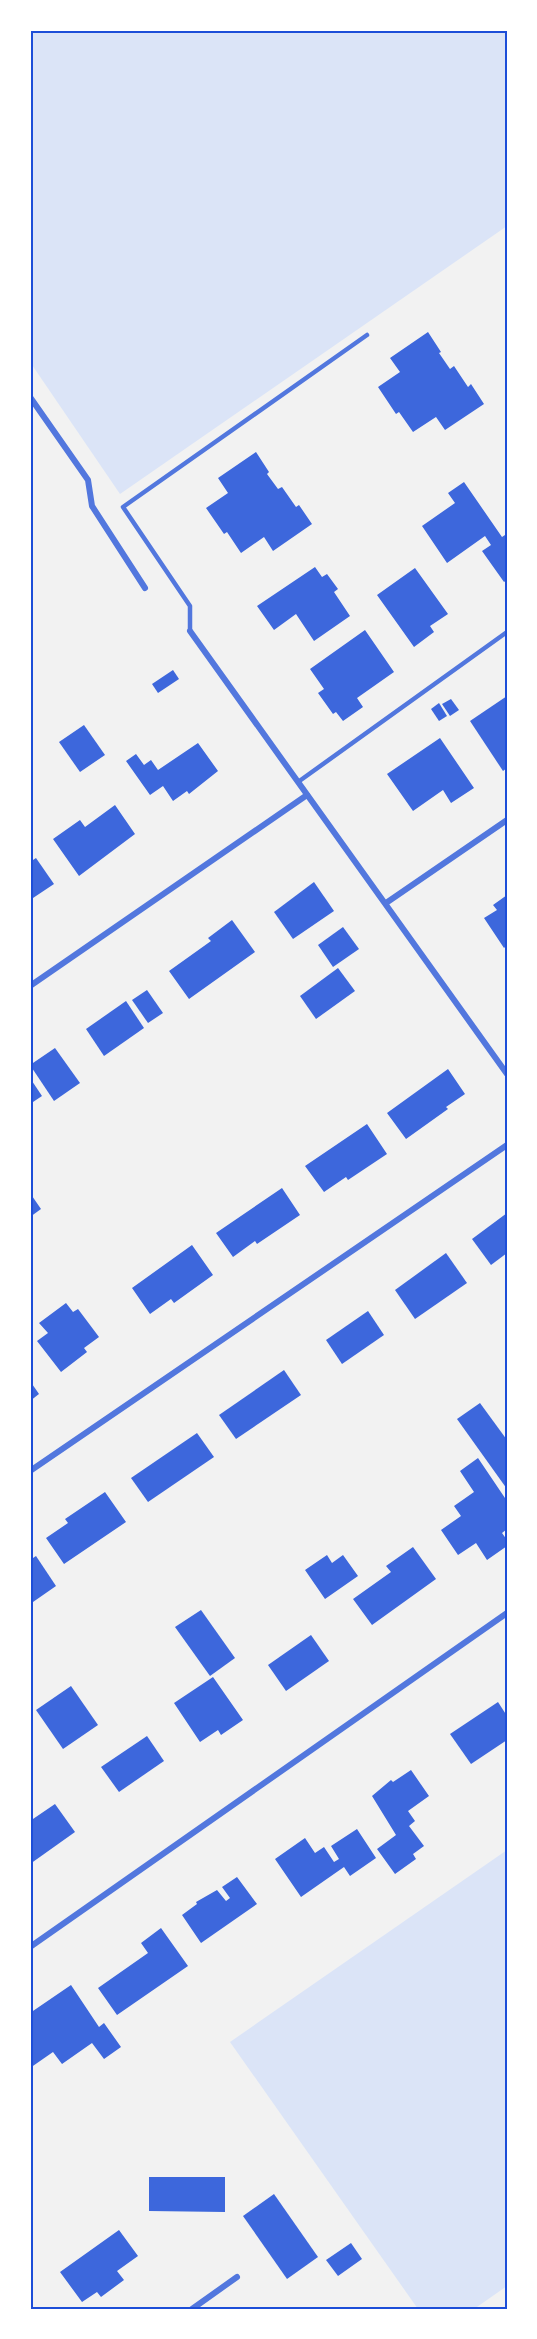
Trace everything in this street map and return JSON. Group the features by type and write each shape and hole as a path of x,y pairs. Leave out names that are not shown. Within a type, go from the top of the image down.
{"street":[{"path":"30,397 88,480 92,506 145,588"},
{"path":"190,631 507,1074"},
{"path":"30,986 307,795"},
{"path":"386,903 507,820"},
{"path":"30,1471 507,1145"},
{"path":"30,1947 507,1613"},
{"path":"192,2309 237,2277"}],"lane":[{"path":"190,631 190,606 123,507 367,335"},
{"path":"297,782 507,632"}],"shaded area":[{"path":"30,30 507,30 507,226 120,494 30,362"},
{"path":"507,1850 507,2286 474,2309 418,2309 230,2042"}],"building":[{"path":"428,332 450,369 454,366 468,387 471,384 484,404 445,430 436,417 413,432 399,412 396,414 378,387 400,372 390,358"},
{"path":"256,452 278,489 282,487 296,507 299,505 312,524 273,551 264,537 241,553 227,532 224,534 206,508 228,493 218,478"},
{"path":"464,482 502,537 505,535 507,539 507,580 504,582 482,551 491,545 485,536 447,563 422,526 455,503 448,493"},
{"path":"315,567 322,577 327,574 338,589 334,592 350,616 314,641 296,614 274,630 257,606"},
{"path":"415,568 448,614 430,626 434,632 414,647 377,595"},
{"path":"365,630 394,672 357,698 363,707 343,721 336,712 333,714 318,693 324,689 310,669"},
{"path":"173,670 179,679 158,693 152,684"},
{"path":"507,696 507,768 503,771 470,721"},
{"path":"451,699 459,710 450,716 442,704"},
{"path":"439,703 447,716 439,721 431,709"},
{"path":"84,725 105,755 80,772 59,742"},
{"path":"440,738 474,788 451,803 443,790 413,811 387,774"},
{"path":"198,743 218,771 189,794 187,791 173,801 163,786 150,795 126,761 136,754 144,765 151,760 158,770"},
{"path":"115,805 135,834 79,876 53,839 80,820 85,827"},
{"path":"36,858 54,884 30,900 30,862"},
{"path":"314,882 334,911 293,939 274,912"},
{"path":"507,895 507,945 504,948 484,918 497,910 493,905"},
{"path":"232,920 255,952 189,999 169,971 211,941 208,938"},
{"path":"343,927 359,949 333,967 318,945"},
{"path":"338,968 355,991 316,1019 300,996"},
{"path":"147,990 163,1013 148,1023 132,1000"},
{"path":"126,1001 144,1028 104,1056 86,1029"},
{"path":"55,1048 80,1083 54,1101 30,1065"},
{"path":"448,1069 465,1094 406,1139 387,1113"},
{"path":"30,1078 42,1096 30,1104"},
{"path":"367,1124 387,1154 348,1180 346,1177 324,1192 305,1166"},
{"path":"282,1188 300,1215 257,1244 255,1241 233,1257 216,1233"},
{"path":"30,1193 41,1209 30,1217"},
{"path":"507,1213 507,1253 491,1265 472,1239"},
{"path":"192,1245 213,1275 174,1303 171,1299 150,1314 132,1288"},
{"path":"446,1253 467,1283 415,1319 395,1290"},
{"path":"66,1303 73,1312 78,1309 99,1337 84,1348 87,1352 61,1372 37,1341 48,1333 39,1323"},
{"path":"368,1311 384,1335 342,1364 326,1340"},
{"path":"284,1370 301,1395 236,1439 219,1415"},
{"path":"30,1381 39,1394 30,1401"},
{"path":"480,1403 507,1440 507,1489 457,1419"},
{"path":"197,1433 214,1457 148,1502 131,1478"},
{"path":"478,1458 507,1501 507,1529 502,1533 507,1540 507,1546 487,1560 476,1543 458,1555 441,1530 461,1516 454,1506 474,1492 460,1471"},
{"path":"105,1492 126,1522 64,1564 46,1538 68,1523 65,1519"},
{"path":"413,1547 436,1579 372,1625 353,1599 391,1572 386,1566"},
{"path":"327,1555 332,1563 343,1555 358,1576 325,1599 305,1570"},
{"path":"36,1556 56,1586 33,1602 30,1597 30,1560"},
{"path":"201,1610 235,1658 210,1676 175,1627"},
{"path":"311,1635 329,1661 286,1691 268,1665"},
{"path":"213,1677 243,1720 221,1735 218,1730 200,1742 174,1703"},
{"path":"71,1686 98,1725 63,1749 36,1710"},
{"path":"498,1702 507,1716 507,1740 471,1764 450,1734"},
{"path":"147,1736 164,1761 119,1792 101,1767"},
{"path":"411,1770 429,1796 408,1811 415,1821 409,1826 424,1846 413,1854 416,1859 395,1874 377,1849 396,1835 372,1796 391,1780 393,1782"},
{"path":"55,1804 75,1832 30,1864 30,1821"},
{"path":"357,1829 376,1858 350,1876 344,1867 301,1897 275,1859 305,1838 315,1853 324,1847 334,1862 339,1859 331,1846"},
{"path":"237,1877 257,1904 201,1943 182,1915 197,1904 196,1902 217,1890 226,1901 230,1898 222,1887"},
{"path":"161,1928 188,1966 117,2015 98,1988 148,1953 141,1943"},
{"path":"71,1985 99,2027 104,2023 121,2047 104,2059 92,2043 62,2064 53,2052 30,2068 30,2013"},
{"path":"149,2177 225,2177 225,2212 149,2211"},
{"path":"274,2194 318,2257 287,2279 243,2216"},
{"path":"119,2230 138,2256 117,2271 124,2280 101,2297 97,2292 82,2302 60,2272"},
{"path":"351,2243 362,2259 338,2276 326,2260"}]}
